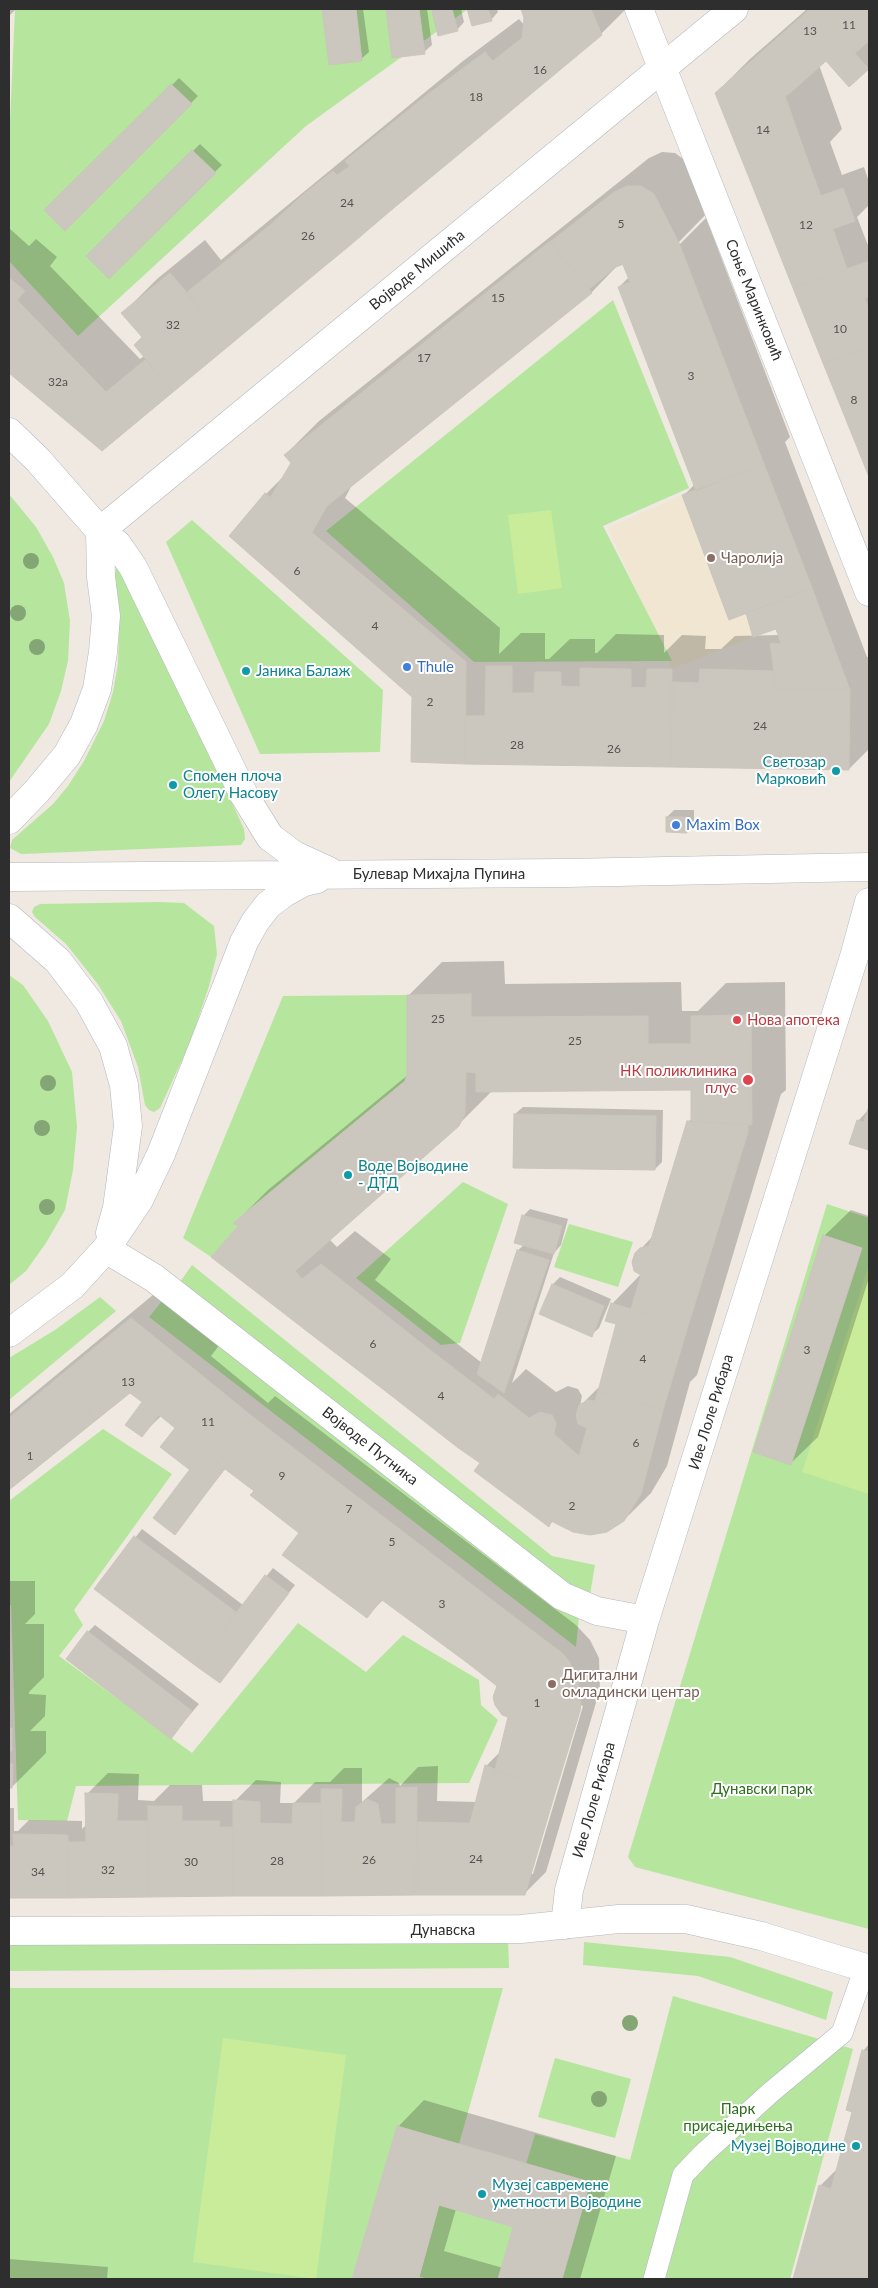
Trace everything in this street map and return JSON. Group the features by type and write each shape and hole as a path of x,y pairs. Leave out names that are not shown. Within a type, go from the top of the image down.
{"street":[{"name":"Соње Маринковић","path":"639,9 869,592"},
{"name":"Војводе Мишића","path":"100,531 734,9"},
{"path":"9,432 38,460 100,531 116,544 133,567 244,795 270,837 294,856 335,874"},
{"path":"9,820 37,791 67,755 84,724 97,689 106,616 101,576 100,531"},
{"name":"Булевар Михајла Пупина","path":"9,877 566,873 869,868"},
{"path":"9,1333 72,1286 106,1249 139,1200 161,1154 244,942 255,922 268,905 284,893 304,882 335,874"},
{"name":"Иве Лоле Рибара","path":"564,1925 569,1890 645,1620 854,957 869,902"},
{"path":"9,918 58,961 89,1002 113,1046 124,1085 128,1126 117,1208 106,1249"},
{"name":"Војводе Путника","path":"106,1249 154,1278 562,1596 597,1611 645,1620"},
{"name":"Дунавска","path":"9,1931 511,1930 619,1919 686,1919 761,1936 867,1968"}],"lane":[{"path":"654,2279 683,2175 702,2155 770,2093 842,2033 867,1968"}],"shaded area":[{"name":"Чаролија","path":"764,464 812,588 753,637 672,669 608,528 682,495"}],"green space":[{"path":"15,9 468,9 306,126 78,336 9,261 9,144"},
{"path":"613,300 689,488 603,526 672,661 474,662 326,531"},
{"path":"9,494 36,527 53,557 64,583 70,621 68,661 61,691 49,724 9,782"},
{"path":"551,510 562,588 518,594 508,515"},
{"path":"192,520 383,690 380,752 260,754 166,542"},
{"path":"120,567 124,569 244,829 245,839 241,845 21,854 10,848 12,840 53,804 68,786 84,761 104,721 113,692 118,664 119,625 115,575 116,569"},
{"path":"184,903 214,926 217,954 209,986 190,1043 160,1108 154,1112 145,1105 138,1067 121,1021 97,983 66,944 35,917 32,912 34,907 40,904"},
{"path":"9,975 23,985 48,1021 72,1072 77,1127 73,1170 65,1210 46,1243 26,1271 9,1285"},
{"path":"407,995 407,1074 405,1081 233,1223 238,1226 211,1257 183,1238 283,996"},
{"path":"463,1182 508,1204 460,1343 441,1345 356,1278"},
{"name":"Дунавски парк","path":"827,1204 869,1218 869,1929 635,1867 628,1857"},
{"path":"569,1224 633,1242 618,1287 554,1267"},
{"path":"192,1265 552,1556 595,1565 590,1595 570,1592 177,1286"},
{"path":"869,1265 869,1494 802,1472"},
{"path":"167,1295 579,1616 576,1647 149,1317"},
{"path":"100,1297 116,1311 9,1400 9,1358 55,1330"},
{"path":"103,1429 172,1474 74,1610 83,1625 59,1656 192,1753 298,1623 366,1672 403,1635 479,1680 481,1705 498,1720 469,1783 76,1786 67,1821 18,1820 11,1605 9,1605 9,1501"},
{"path":"508,1940 509,1968 9,1971 9,1944"},
{"path":"584,1942 730,1957 833,1992 826,2020 698,1976 583,1965"},
{"path":"9,1988 503,1988 459,2144 397,2126 352,2279 9,2279"},
{"name":"Парк присаједињења","path":"673,1996 853,2049 790,2279 562,2279 590,2182 526,2164 535,2134 630,2160"},
{"path":"223,2038 346,2055 316,2279 193,2262"},
{"path":"555,2058 631,2079 615,2138 538,2117"},
{"path":"439,2205 513,2227 498,2279 426,2279 419,2277"}],"building":[{"path":"322,9 356,9 362,61 329,65"},
{"path":"386,9 419,9 425,54 392,58"},
{"path":"452,9 458,31 438,36 432,11"},
{"path":"467,9 488,9 492,21 472,26"},
{"path":"521,9 591,9 602,35 525,99 493,61 522,38 524,18"},
{"path":"810,9 815,9 869,69 849,87 826,61 790,93 757,56"},
{"path":"815,9 869,9 869,41 855,53"},
{"path":"485,52 525,99 470,145 427,95"},
{"path":"757,56 790,93 785,96 809,164 752,185 715,93"},
{"path":"171,84 192,104 65,231 44,210"},
{"path":"427,95 470,145 389,212 345,161"},
{"path":"192,150 216,173 109,279 86,256"},
{"path":"809,164 821,196 843,188 855,221 833,229 847,269 793,288 752,185"},
{"path":"350,166 389,212 348,247 305,193 333,171 337,175"},
{"path":"627,186 641,186 654,194 679,243 616,267 589,289 550,242 614,192"},
{"path":"305,193 348,247 309,279 269,226"},
{"path":"269,226 309,279 231,344 186,293"},
{"path":"549,242 592,293 327,506 312,532 270,498 291,463 284,455"},
{"path":"679,243 764,464 696,491 618,287 630,282 623,265"},
{"path":"869,261 869,296 865,298 869,311 869,347 823,363 793,288"},
{"path":"170,273 231,344 173,392 134,345 142,337 121,313"},
{"path":"9,278 25,291 9,309"},
{"path":"17,300 106,392 145,360 173,392 102,451 9,373 9,309"},
{"path":"869,347 869,437 855,442 823,363"},
{"path":"869,437 869,477 855,442"},
{"path":"764,464 812,588 729,620 682,495"},
{"path":"265,493 466,662 465,764 411,762 412,697 229,536"},
{"path":"812,588 850,690 774,689 774,671 770,643 781,644 776,629 753,637 746,613"},
{"path":"486,666 512,666 512,693 534,693 535,672 561,672 561,686 580,687 580,668 631,669 631,687 646,688 647,669 672,669 671,767 465,764 465,716 485,716"},
{"path":"700,669 774,671 774,689 850,690 849,770 671,767 672,682 699,683"},
{"name":"Maxim Box","path":"666,817 687,817 687,833 666,832"},
{"name":"Воде Војводине - ДТД","path":"471,994 471,1017 648,1016 648,1044 691,1044 691,1016 751,1015 752,1125 691,1122 691,1090 476,1092 476,1073 466,1072 465,1114 459,1126 295,1271 302,1279 321,1264 358,1293 321,1342 211,1257 238,1226 233,1223 405,1081 407,1074 407,995"},
{"path":"869,1106 869,1150 849,1144 857,1120 864,1122"},
{"path":"514,1114 656,1116 655,1170 513,1168"},
{"path":"687,1121 748,1124 748,1132 688,1326 631,1309 641,1275 634,1271 632,1262 635,1253 640,1248 649,1246"},
{"path":"522,1215 562,1226 554,1254 514,1243"},
{"path":"823,1235 862,1248 791,1465 753,1452"},
{"path":"517,1250 549,1260 504,1393 477,1374"},
{"path":"552,1284 604,1306 592,1337 539,1314"},
{"path":"358,1293 425,1346 388,1393 321,1342"},
{"path":"611,1303 688,1326 663,1410 598,1391 616,1324 605,1321"},
{"path":"131,1318 194,1369 142,1437 125,1425 142,1402 130,1393 95,1421 66,1371"},
{"path":"425,1346 494,1399 457,1447 388,1393"},
{"path":"194,1369 253,1417 217,1463 203,1452 190,1470 160,1447 175,1428 159,1415"},
{"path":"66,1371 95,1421 9,1490 9,1418"},
{"path":"598,1391 663,1410 641,1494 624,1521 607,1532 590,1535 573,1532 551,1521 549,1527 474,1471 480,1463 457,1447 498,1394 529,1418 540,1412 552,1415 556,1423 554,1434 579,1456 587,1428 578,1424 576,1415 579,1405 588,1400 595,1401"},
{"path":"253,1417 338,1482 299,1533 250,1495 254,1491 217,1463"},
{"path":"203,1452 225,1468 175,1535 153,1518"},
{"path":"338,1482 423,1547 367,1618 282,1555"},
{"path":"134,1536 236,1612 196,1666 94,1589"},
{"path":"423,1547 509,1613 469,1664 382,1600"},
{"path":"265,1575 289,1593 220,1683 196,1666"},
{"path":"509,1613 562,1653 569,1661 578,1680 581,1701 580,1711 555,1793 495,1770 508,1717 502,1715 495,1705 493,1697 497,1686 469,1664"},
{"path":"87,1631 192,1711 171,1739 66,1659"},
{"path":"9,1728 12,1728 12,1751 9,1751"},
{"path":"9,1764 13,1764 12,1788 9,1788"},
{"path":"485,1765 555,1793 525,1895 416,1895 417,1822 470,1823"},
{"path":"417,1787 416,1895 322,1896 321,1789 342,1789 341,1822 355,1822 356,1807 367,1799 378,1804 381,1824 396,1824 396,1788"},
{"path":"85,1793 118,1794 117,1821 148,1821 148,1897 67,1898 68,1842 86,1842"},
{"path":"233,1800 260,1802 260,1823 292,1824 293,1803 321,1803 322,1896 233,1896"},
{"path":"148,1806 182,1806 182,1821 220,1821 219,1827 233,1827 233,1896 148,1897"},
{"path":"13,1834 68,1835 67,1898 9,1898 9,1846 14,1846"},
{"name":"Музеј Војводине","path":"862,2050 869,2052 869,2279 793,2279 819,2185 831,2189 852,2112 846,2110"},
{"name":"Музеј савремене уметности Војводине","path":"397,2126 590,2182 562,2279 498,2279 513,2227 439,2205 419,2277 426,2279 352,2279"}],"place":[{"name":"Чаролија","path":"711,558"},
{"name":"Thule","path":"407,667"},
{"name":"Јаника Балаж","path":"246,671"},
{"name":"Светозар Марковић","path":"836,771"},
{"name":"Спомен плоча Олегу Насову","path":"173,785"},
{"name":"Maxim Box","path":"676,825"},
{"name":"Нова апотека","path":"737,1020"},
{"name":"НК поликлиника плус","path":"748,1080"},
{"name":"Воде Војводине - ДТД","path":"348,1175"},
{"name":"Дигитални омладински центар","path":"552,1684"},
{"name":"Музеј Војводине","path":"856,2146"},
{"name":"Музеј савремене уметности Војводине","path":"482,2194"}]}
